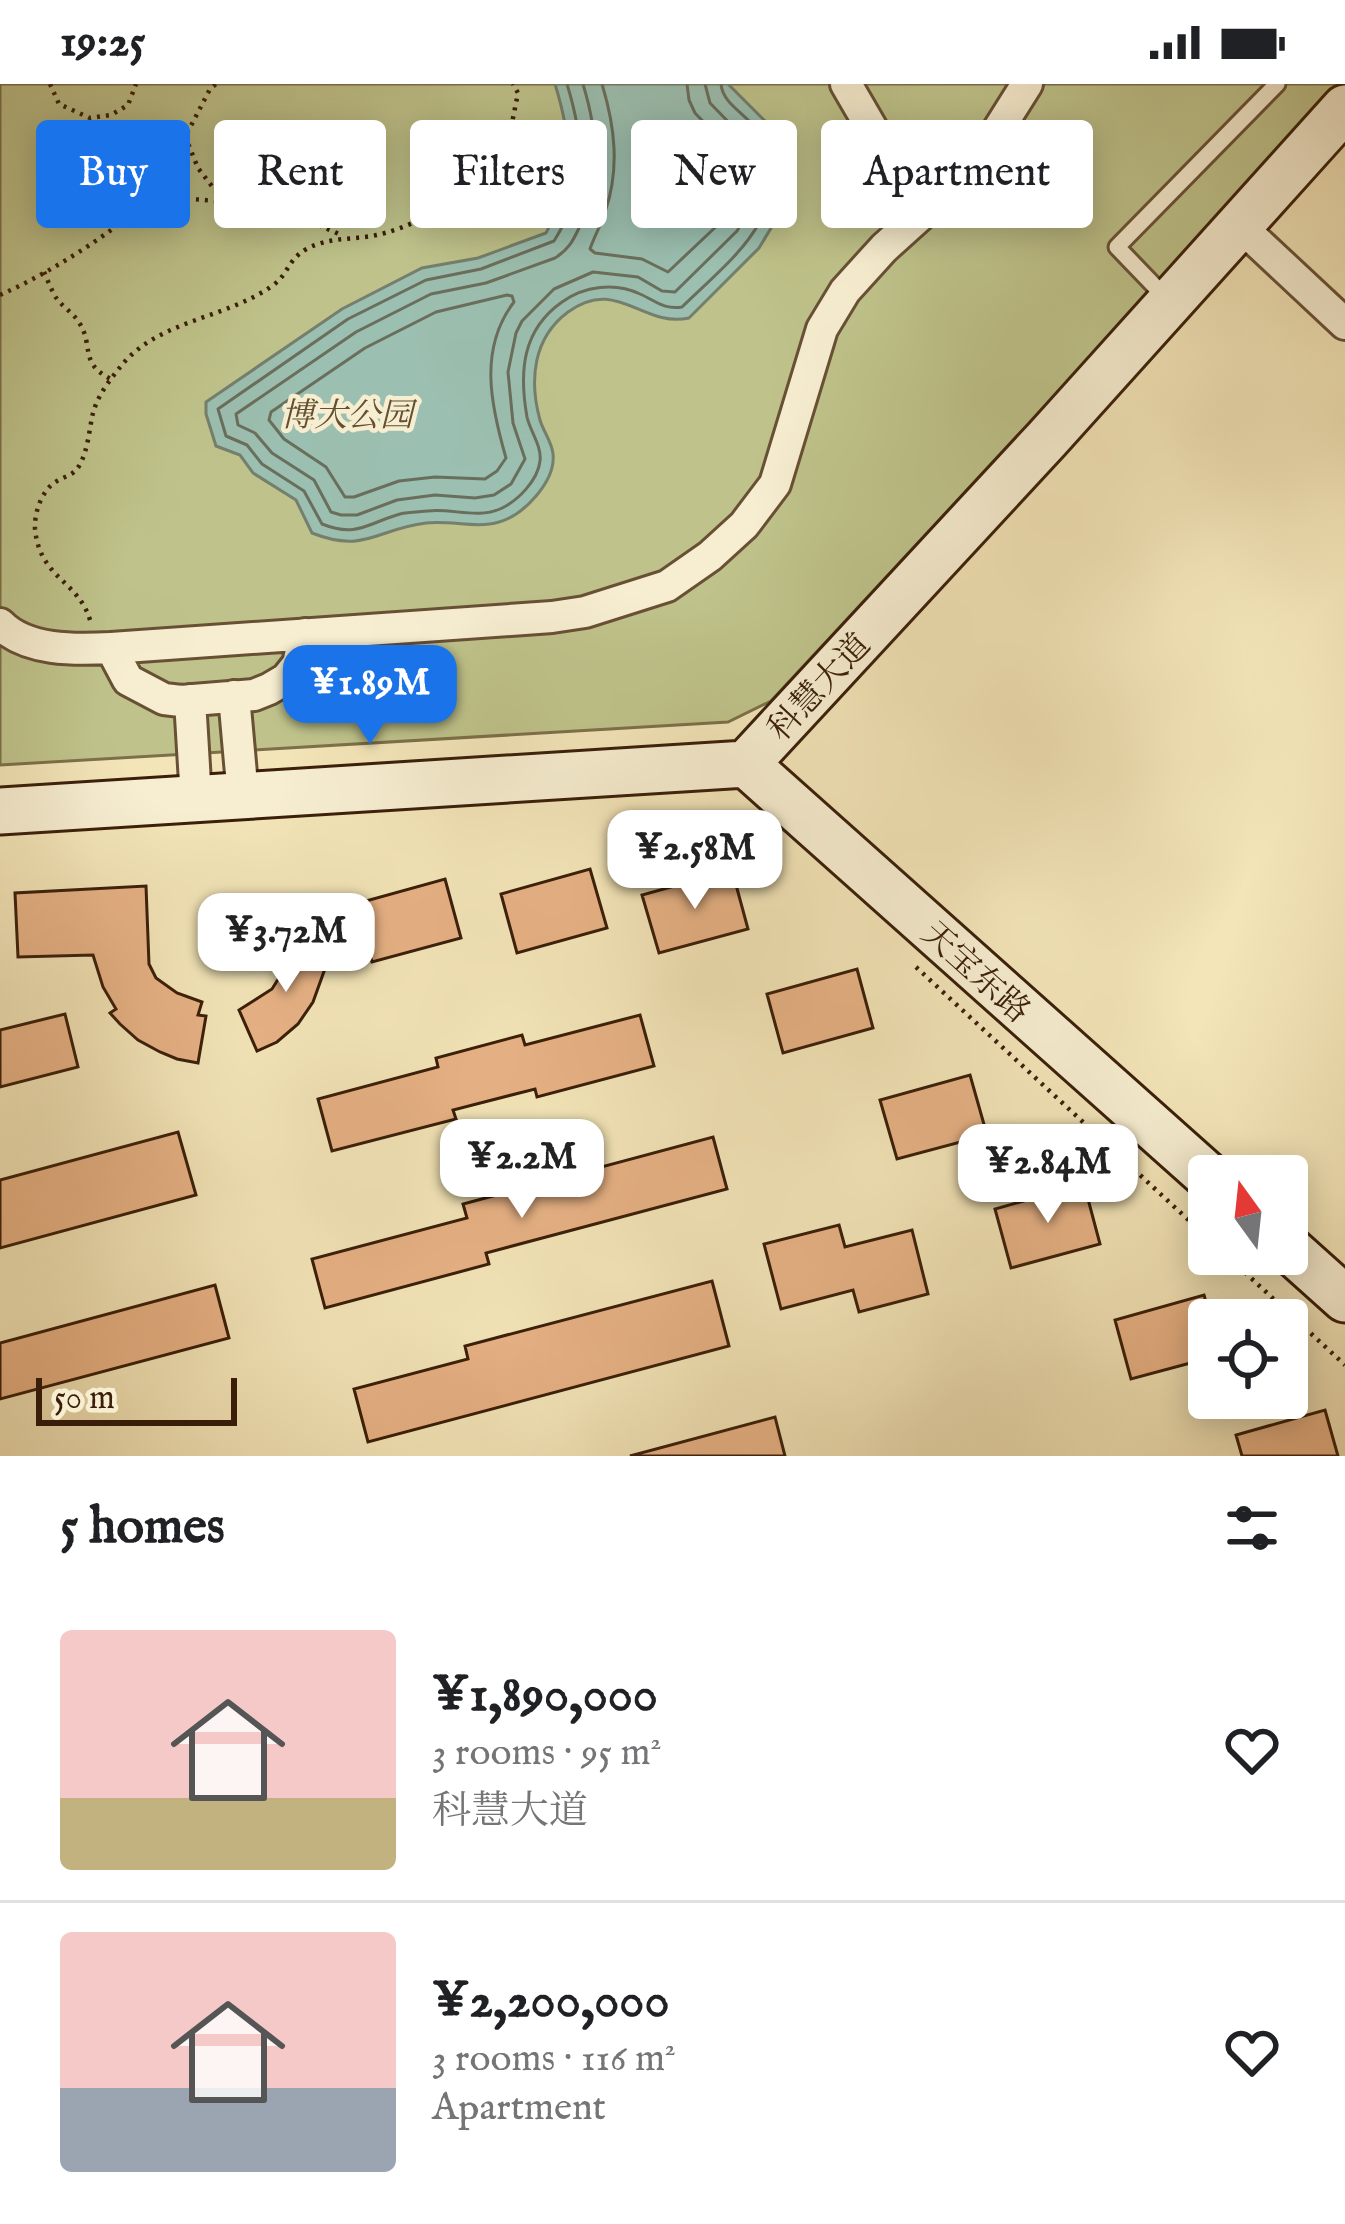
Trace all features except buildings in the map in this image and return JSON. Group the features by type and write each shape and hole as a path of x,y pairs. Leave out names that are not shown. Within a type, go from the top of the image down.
{"street":[{"path":"846,84 867,120"},
{"path":"1005,120 1028,84"},
{"name":"科慧大道","path":"0,811 746,764 1345,108"},
{"path":"1238,224 1345,324"},
{"path":"0,624 12,636 45,645 101,648 530,619 585,612 667,586 744,525 775,484 822,329 844,291 906,228"},
{"path":"101,648 128,680 147,692 164,700 190,700 254,695 286,679 298,664 305,634"},
{"path":"234,696 243,796"},
{"path":"190,700 196,799"},
{"name":"天宝东路","path":"746,764 1188,1158"},
{"path":"1308,1266 1345,1299"}],"lane":[{"path":"1169,301 1117,247 1277,84"}],"path":[{"path":"50,84 59,104 91,118 111,115 128,105 136,84"},
{"path":"513,84 518,93 513,120"},
{"path":"190,124 210,86"},
{"path":"190,150 214,188"},
{"path":"101,648 87,610 75,592 52,574 38,545 34,522 40,500 54,482 80,466 100,393 139,347 278,283 302,251 346,237 374,236 410,222"},
{"path":"0,296 114,228"},
{"path":"324,228 346,237"},
{"path":"44,272 56,298 85,334 89,361 112,379"},
{"path":"1248,1275 1345,1365"}],"green space":[{"name":"博大公园","path":"0,84 1344,84 771,701 728,722 0,765"}],"water":[{"path":"555,84 728,84 764,120 631,120 631,228 771,228 759,248 689,318 657,316 601,299 585,302 556,322 541,347 535,375 537,405 553,464 536,496 509,518 490,524 426,523 358,541 312,533 296,500 253,473 240,455 216,446 206,402 342,309 422,268 478,258 546,233 548,228 607,228 607,120 564,120"}]}
